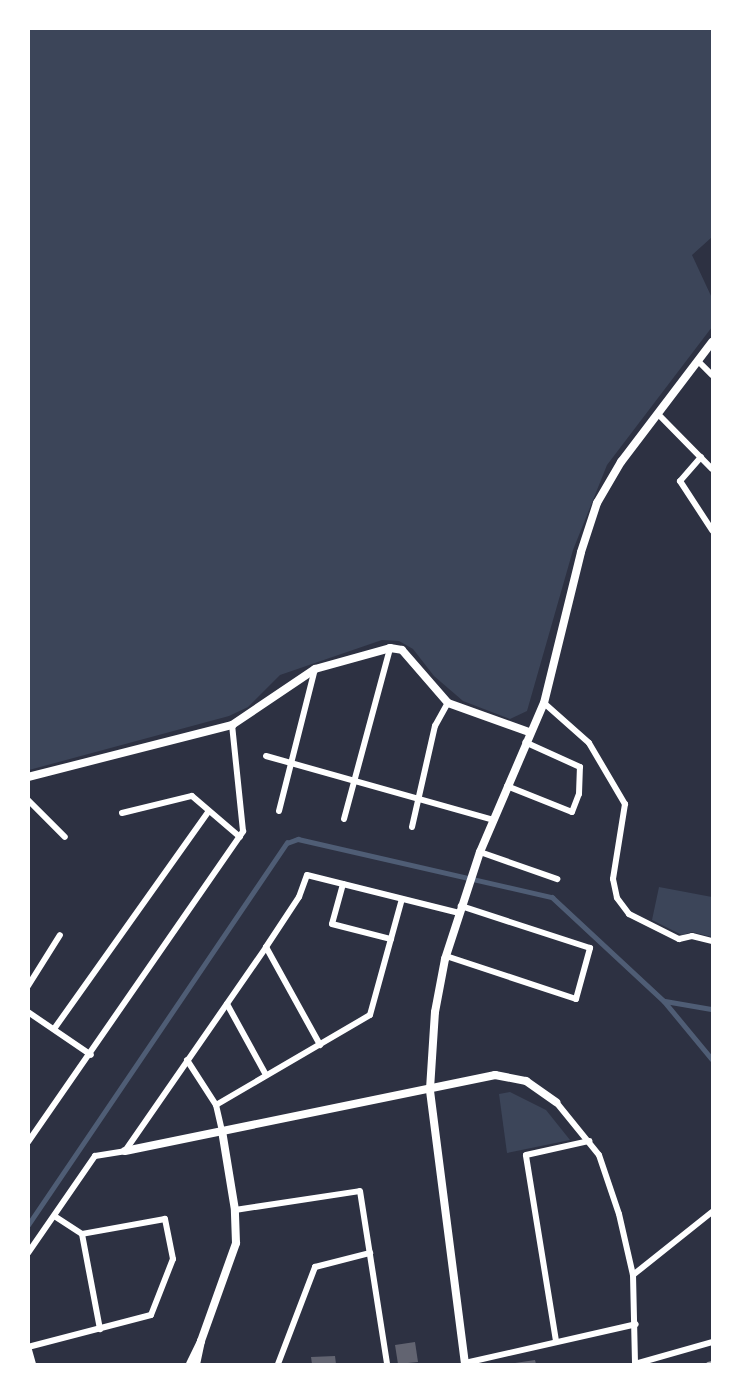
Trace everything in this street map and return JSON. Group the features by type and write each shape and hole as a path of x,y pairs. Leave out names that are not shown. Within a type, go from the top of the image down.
{"street":[{"path":"636,1324 465,1364 430,1089 435,1012 446,956 472,872 529,732 544,703 581,552 597,503 657,414 712,342"},
{"path":"698,361 712,375"},
{"path":"657,414 712,469"},
{"path":"700,457 680,481 712,530"},
{"path":"28,777 67,770 232,725 315,669 390,648 402,650 448,703 529,732"},
{"path":"344,819 390,648"},
{"path":"279,811 315,669"},
{"path":"412,827 435,726 448,703"},
{"path":"544,703 589,743 625,804 613,879 617,898 629,914 679,939 692,936 712,941"},
{"path":"28,1142 91,1055 243,831 232,725"},
{"path":"507,786 572,812 579,794 580,767 525,742"},
{"path":"266,756 494,820"},
{"path":"122,813 192,796 240,837"},
{"path":"28,800 65,837"},
{"path":"54,1029 209,811"},
{"path":"480,852 557,879"},
{"path":"125,1151 267,947 299,897 307,876 402,899 460,910 590,948 576,999 446,956"},
{"path":"343,884 332,924 392,939"},
{"path":"216,1105 370,1015 402,899"},
{"path":"28,986 60,935"},
{"path":"267,947 320,1044"},
{"path":"227,1004 266,1075"},
{"path":"28,1012 91,1055"},
{"path":"187,1060 216,1105 235,1210 236,1242 230,1264 190,1365"},
{"path":"28,1253 95,1156 504,1075 526,1081 556,1102 589,1141 606,1174 633,1275 636,1324 635,1364 712,1342"},
{"path":"556,1341 526,1155 589,1141"},
{"path":"235,1210 360,1191 387,1365"},
{"path":"633,1275 712,1212"},
{"path":"33,1365 28,1347 151,1315 173,1259 165,1219 82,1234 54,1216"},
{"path":"82,1234 100,1329"},
{"path":"278,1365 315,1267 370,1253"},
{"path":"196,1365 201,1341"}],"shaded area":[{"path":"29,28 712,29 712,237 692,255 712,298 712,327 607,465 573,550 527,711 510,719 463,701 434,676 413,649 399,641 382,640 280,675 248,707 229,716 29,770"},
{"path":"659,887 712,897 712,937 692,932 682,935 652,920"},
{"path":"510,1092 546,1110 570,1140 507,1153 499,1094"}],"building":[{"path":"415,1342 418,1362 398,1364 395,1345"},
{"path":"335,1356 336,1364 312,1364 311,1357"},
{"path":"535,1360 536,1364 515,1364 515,1363"}],"waterway":[{"path":"28,1225 287,843 298,839 552,897 664,1001 712,1059"},
{"path":"665,1001 712,1009"}],"railway":[{"path":"708,1364 712,1363"}]}
